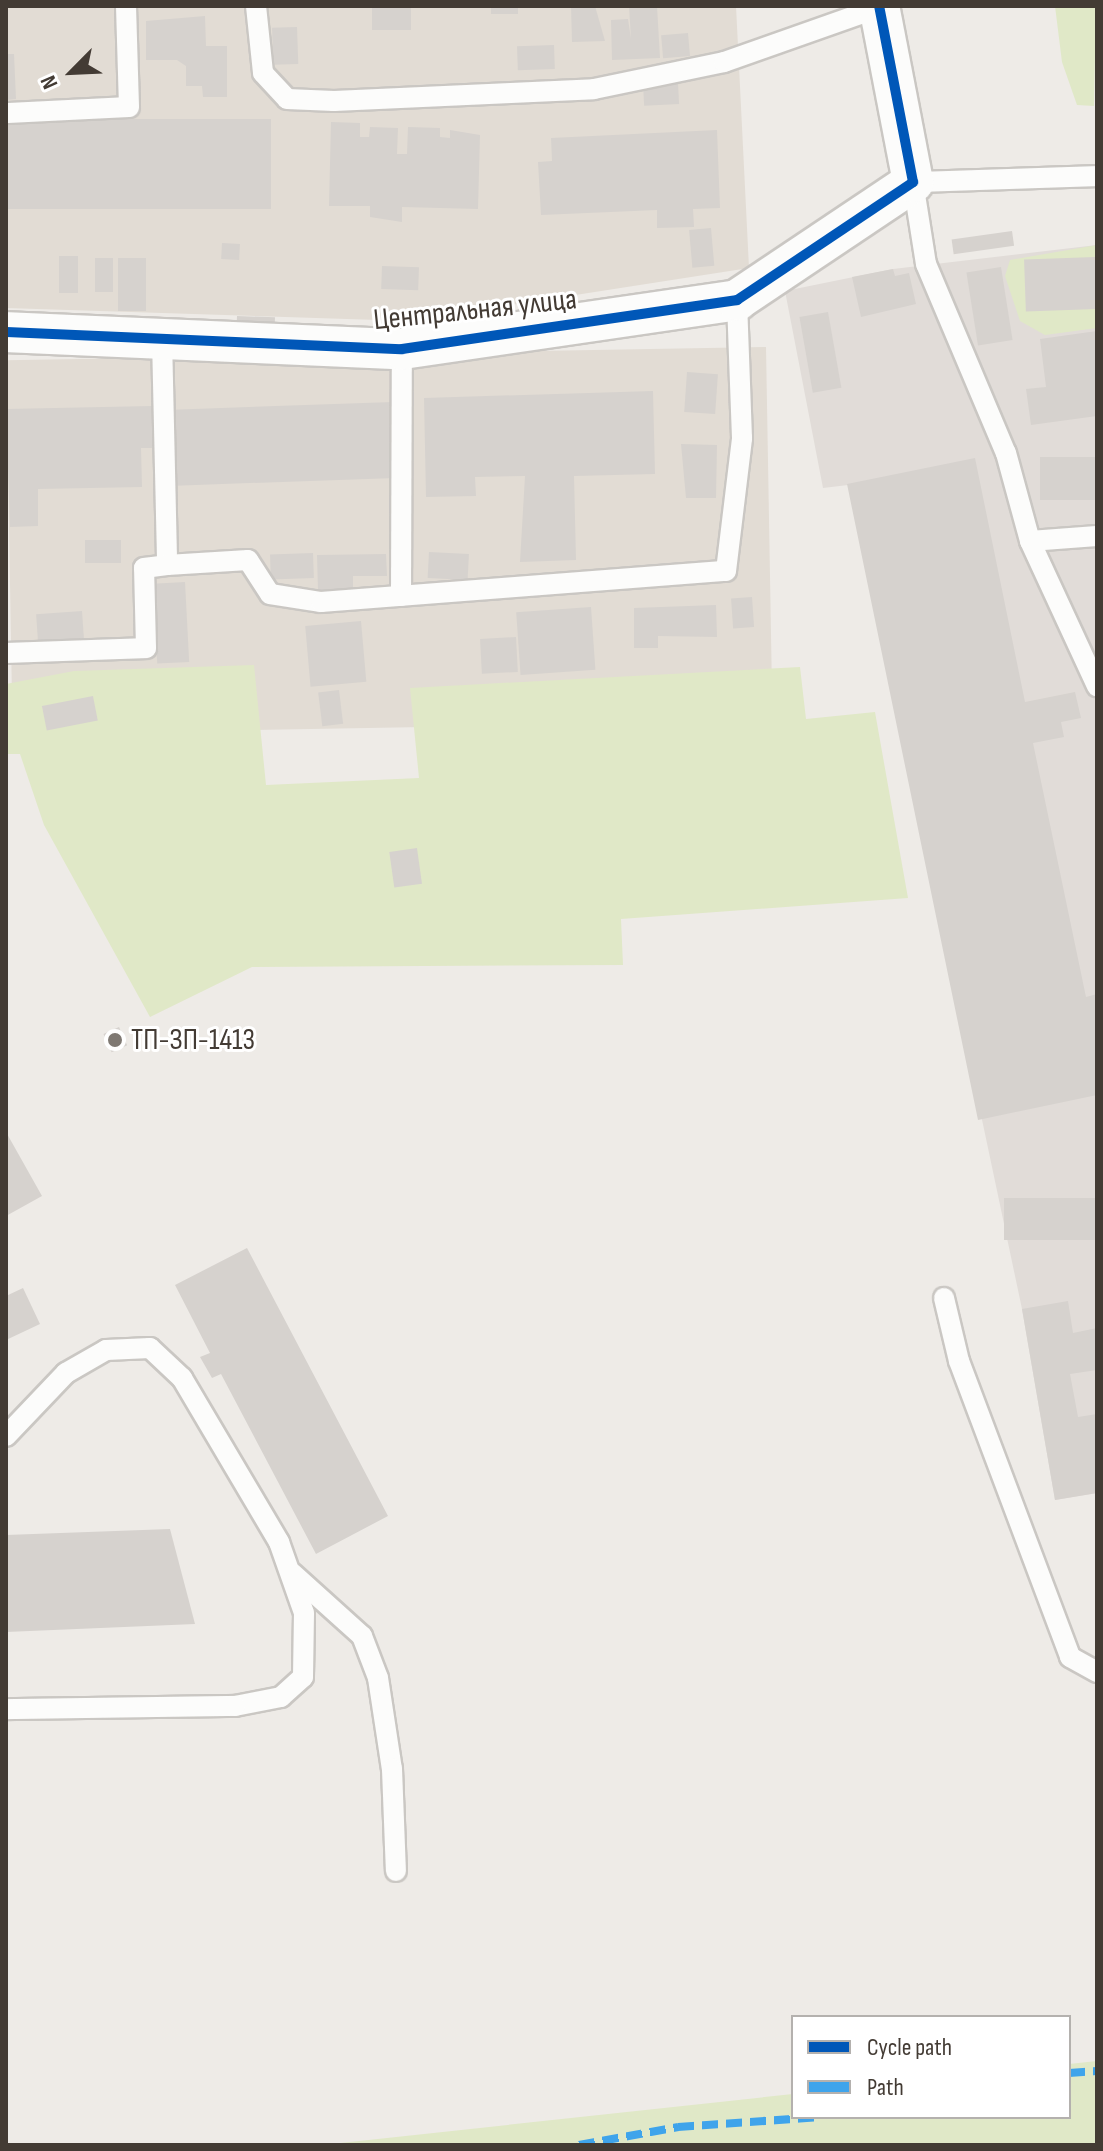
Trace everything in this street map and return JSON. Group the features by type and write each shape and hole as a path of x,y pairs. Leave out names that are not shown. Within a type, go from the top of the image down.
{"street":[{"path":"880,7 913,182"},
{"name":"Центральная улица","path":"6,332 402,349 737,300 913,182"}],"lane":[{"path":"6,113 129,107 126,6"},
{"path":"256,6 263,73 287,99 334,101 594,89 724,62 880,7"},
{"path":"1097,176 913,182 926,264 1006,453 1030,541 1097,686"},
{"path":"6,653 146,648 144,568 167,565 248,560 270,594 321,602 726,571 742,438 737,300"},
{"path":"162,338 167,565"},
{"path":"401,596 402,349"},
{"path":"1030,541 1097,536"},
{"path":"944,1298 959,1361 1070,1657 1097,1672"},
{"path":"6,1436 66,1373 106,1350 150,1348 182,1378 279,1542 304,1613 303,1677 281,1697 235,1706 6,1709"},
{"path":"289,1571 362,1636 378,1678 392,1769 396,1871"}],"shaded area":[{"path":"6,6 736,6 749,268 409,321 6,308"},
{"path":"1097,245 1097,1493 1055,1500 1022,1309 848,485 823,488 785,291 893,269"},
{"path":"766,347 773,721 13,734 6,360"}],"green space":[{"path":"1055,6 1096,6 1094,106 1077,105 1062,62"},
{"path":"1097,245 1097,328 1045,335 1020,321 1005,276 1010,260"},
{"path":"254,665 266,785 419,778 410,688 800,667 806,719 875,712 908,898 621,919 623,965 252,967 150,1017 44,825 20,754 6,754 6,684 74,671"},
{"path":"1097,2061 1097,2145 322,2145 791,2094 791,2119 1071,2119 1071,2064"}],"building":[{"path":"372,6 411,6 411,30 372,30"},
{"path":"491,6 518,6 518,14 491,14"},
{"path":"571,6 595,6 605,41 572,42"},
{"path":"629,6 657,6 660,58 612,60 611,20 628,19 631,39"},
{"path":"205,16 206,46 227,46 227,97 203,97 202,86 186,86 186,66 177,60 146,60 146,21"},
{"path":"297,27 298,64 273,65 272,28"},
{"path":"688,33 690,56 663,58 661,35"},
{"path":"554,45 555,69 518,70 517,46"},
{"path":"6,54 14,54 16,99 6,100"},
{"path":"678,83 679,104 644,106 643,85"},
{"path":"6,119 271,119 271,209 6,209"},
{"path":"331,122 360,123 360,137 369,137 370,127 398,128 397,154 407,154 408,127 440,128 440,137 450,138 450,130 480,135 478,209 402,207 402,222 370,217 370,206 329,206"},
{"path":"717,130 720,208 693,209 694,227 657,228 657,210 541,215 538,162 552,161 551,138"},
{"path":"711,228 714,266 692,268 689,230"},
{"path":"1012,231 1014,246 954,254 952,239"},
{"path":"222,243 240,244 239,260 221,259"},
{"path":"59,256 78,256 78,293 59,293"},
{"path":"1095,257 1097,309 1026,311 1024,259"},
{"path":"95,258 113,258 113,292 95,292"},
{"path":"118,258 146,258 146,311 118,311"},
{"path":"382,266 419,267 418,290 381,289"},
{"path":"1001,267 1013,340 978,346 966,272"},
{"path":"893,269 895,276 909,273 916,304 861,317 852,277"},
{"path":"828,312 841,388 813,393 799,317"},
{"path":"237,316 275,317 274,334 236,333"},
{"path":"1097,331 1097,416 1031,425 1026,389 1046,387 1040,339"},
{"path":"687,372 718,374 715,414 684,412"},
{"path":"653,391 655,474 574,476 576,560 520,562 525,476 475,477 476,496 426,497 424,398"},
{"path":"393,402 396,478 169,486 166,410"},
{"path":"152,406 152,448 141,448 142,487 38,489 38,526 10,527 6,409"},
{"path":"681,444 717,445 716,498 686,498"},
{"path":"1040,457 1097,457 1097,500 1040,500"},
{"path":"975,458 1025,702 1075,692 1081,718 1061,722 1064,737 1033,743 1086,997 1097,994 1097,1095 978,1120 847,484"},
{"path":"85,540 121,540 121,563 85,563"},
{"path":"429,552 469,554 468,580 428,578"},
{"path":"313,553 314,578 271,579 270,555"},
{"path":"386,554 387,576 353,576 353,590 318,590 317,555"},
{"path":"185,582 189,662 157,664 153,584"},
{"path":"752,597 754,627 733,628 731,598"},
{"path":"716,605 717,637 658,636 658,648 634,648 634,608"},
{"path":"591,607 595,670 521,675 516,612"},
{"path":"82,611 84,640 38,643 36,614"},
{"path":"361,621 366,682 311,687 305,626"},
{"path":"516,637 518,672 482,674 480,639"},
{"path":"339,690 343,724 322,726 318,693"},
{"path":"93,696 98,721 47,730 42,706"},
{"path":"417,848 422,884 394,888 389,852"},
{"name":"ТП-ЗП-1413","path":"119,1027 127,1045 112,1052 103,1034"},
{"path":"6,1132 42,1196 6,1216"},
{"path":"1004,1198 1097,1198 1097,1240 1004,1240"},
{"path":"247,1248 388,1516 316,1554 221,1374 212,1378 200,1357 210,1353 175,1285"},
{"path":"23,1288 40,1324 6,1340 6,1296"},
{"path":"1068,1301 1073,1333 1097,1328 1097,1370 1070,1374 1078,1417 1097,1414 1097,1493 1055,1500 1022,1309"},
{"path":"170,1529 195,1624 6,1632 6,1535"}],"marked path":[{"path":"1071,2073 1097,2071"},
{"path":"579,2145 678,2127 792,2119"}],"cycle path":[{"path":"6,332 402,349 737,300 913,182 879,6"}],"place":[{"name":"ТП-ЗП-1413","path":"115,1040"}]}
